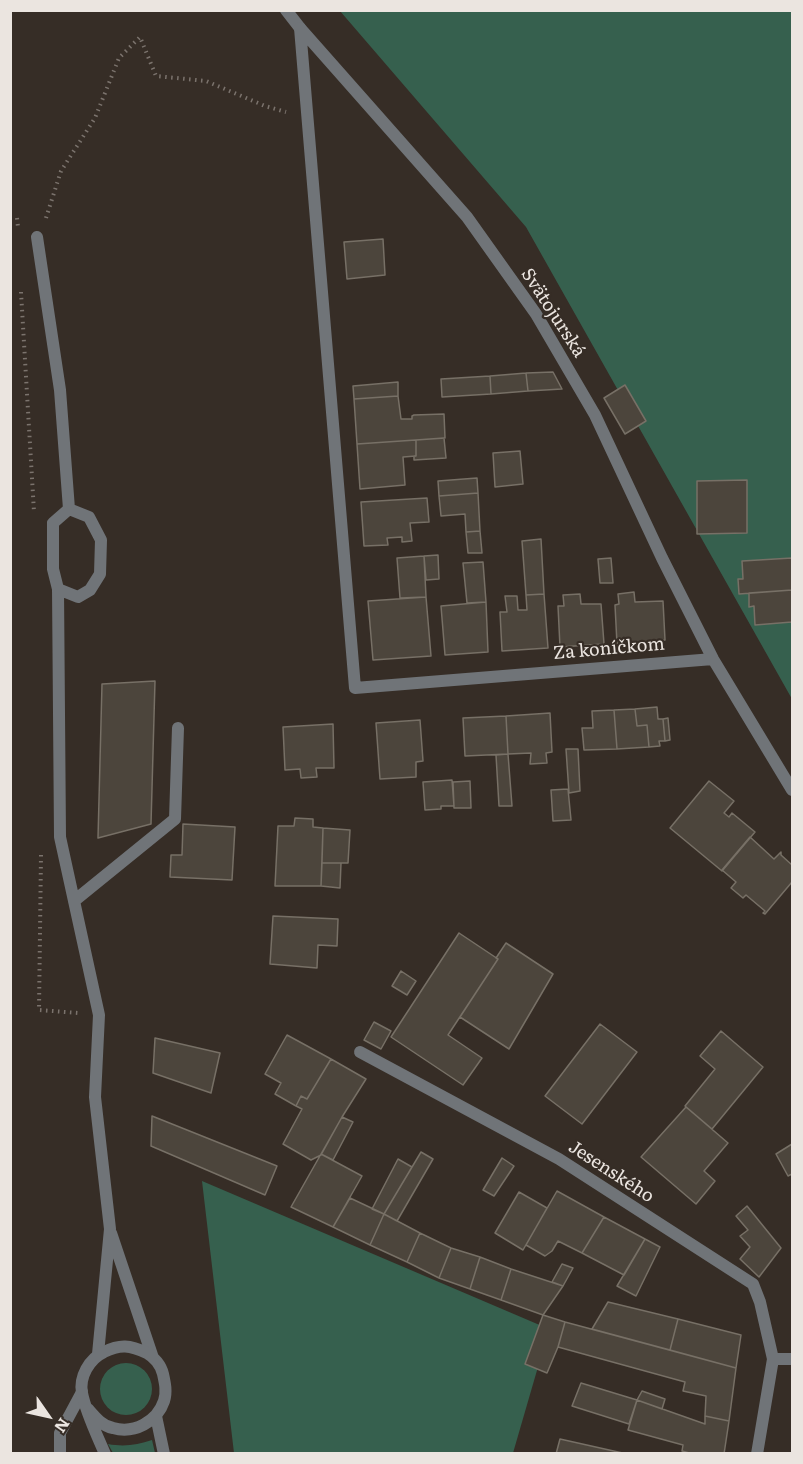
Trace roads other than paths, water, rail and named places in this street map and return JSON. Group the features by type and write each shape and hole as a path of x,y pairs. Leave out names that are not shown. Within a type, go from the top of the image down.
{"street":[{"name":"Svätojurská","path":"286,10 467,217 536,314 595,415 662,558 713,659"},
{"name":"Za koníčkom","path":"300,28 355,688 713,659"},
{"path":"37,237 60,390 69,509"},
{"path":"58,589 78,597 90,590 99,574 101,540 88,517 69,509"},
{"path":"69,509 53,523 53,569 58,589 60,837 99,1015 95,1097 110,1229 152,1355 162,1369 166,1385 164,1401 156,1416 143,1425 128,1430 112,1428 98,1421 88,1409"},
{"path":"713,659 792,790"},
{"path":"74,901 175,819 178,728"},
{"name":"Jesenského","path":"360,1052 558,1159 753,1284 760,1302 773,1359"},
{"path":"98,1354 110,1229"},
{"path":"105,1454 82,1392 82,1378 88,1365 98,1354 115,1346 135,1347 152,1355"},
{"path":"758,1454 773,1359 792,1359"},
{"path":"60,1454 60,1433 82,1392"},
{"path":"156,1416 164,1454"}]}
